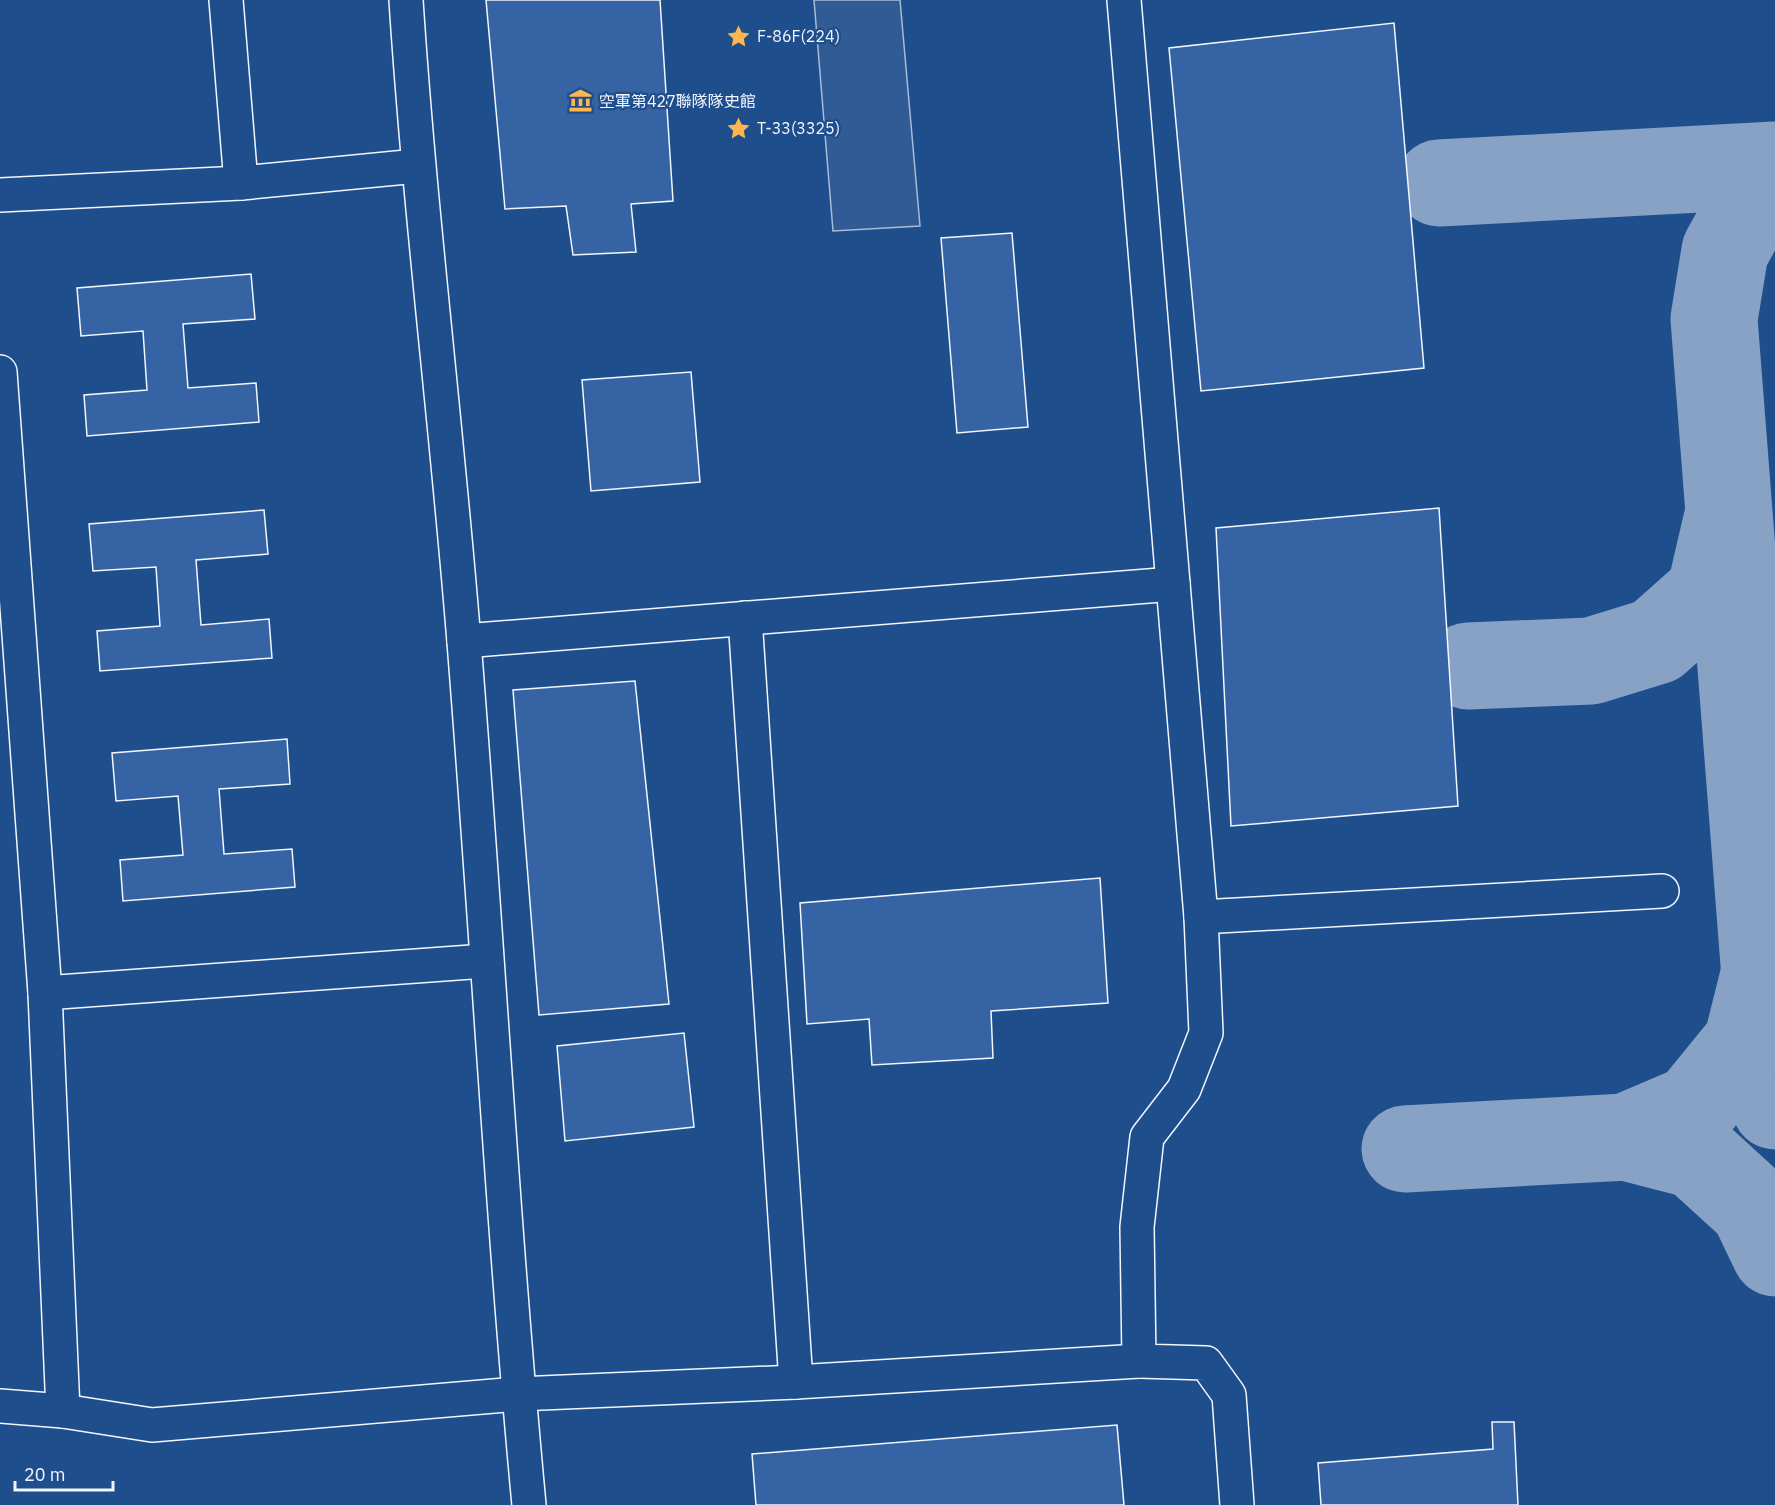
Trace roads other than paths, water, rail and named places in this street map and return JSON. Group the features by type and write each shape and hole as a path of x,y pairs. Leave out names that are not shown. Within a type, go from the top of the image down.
{"street":[{"path":"226,0 241,183"},
{"path":"406,0 417,166 464,641 485,961 518,1394 529,1505"},
{"path":"1124,0 1201,917 1206,1034 1184,1089 1147,1137 1137,1227 1139,1361"},
{"path":"0,195 241,183 417,166"},
{"path":"0,372 45,993 63,1411"},
{"path":"464,641 1173,584"},
{"path":"745,618 796,1382"},
{"path":"1201,917 1662,891"},
{"path":"45,993 485,961"},
{"path":"0,1406 63,1411 152,1425 518,1394 796,1382 1139,1361 1206,1363 1229,1395 1237,1505"}],"place":[{"name":"F-86F(224)","path":"739,36"},
{"name":"空軍第427聯隊隊史館","path":"581,101"},
{"name":"T-33(3325)","path":"739,128"}]}
